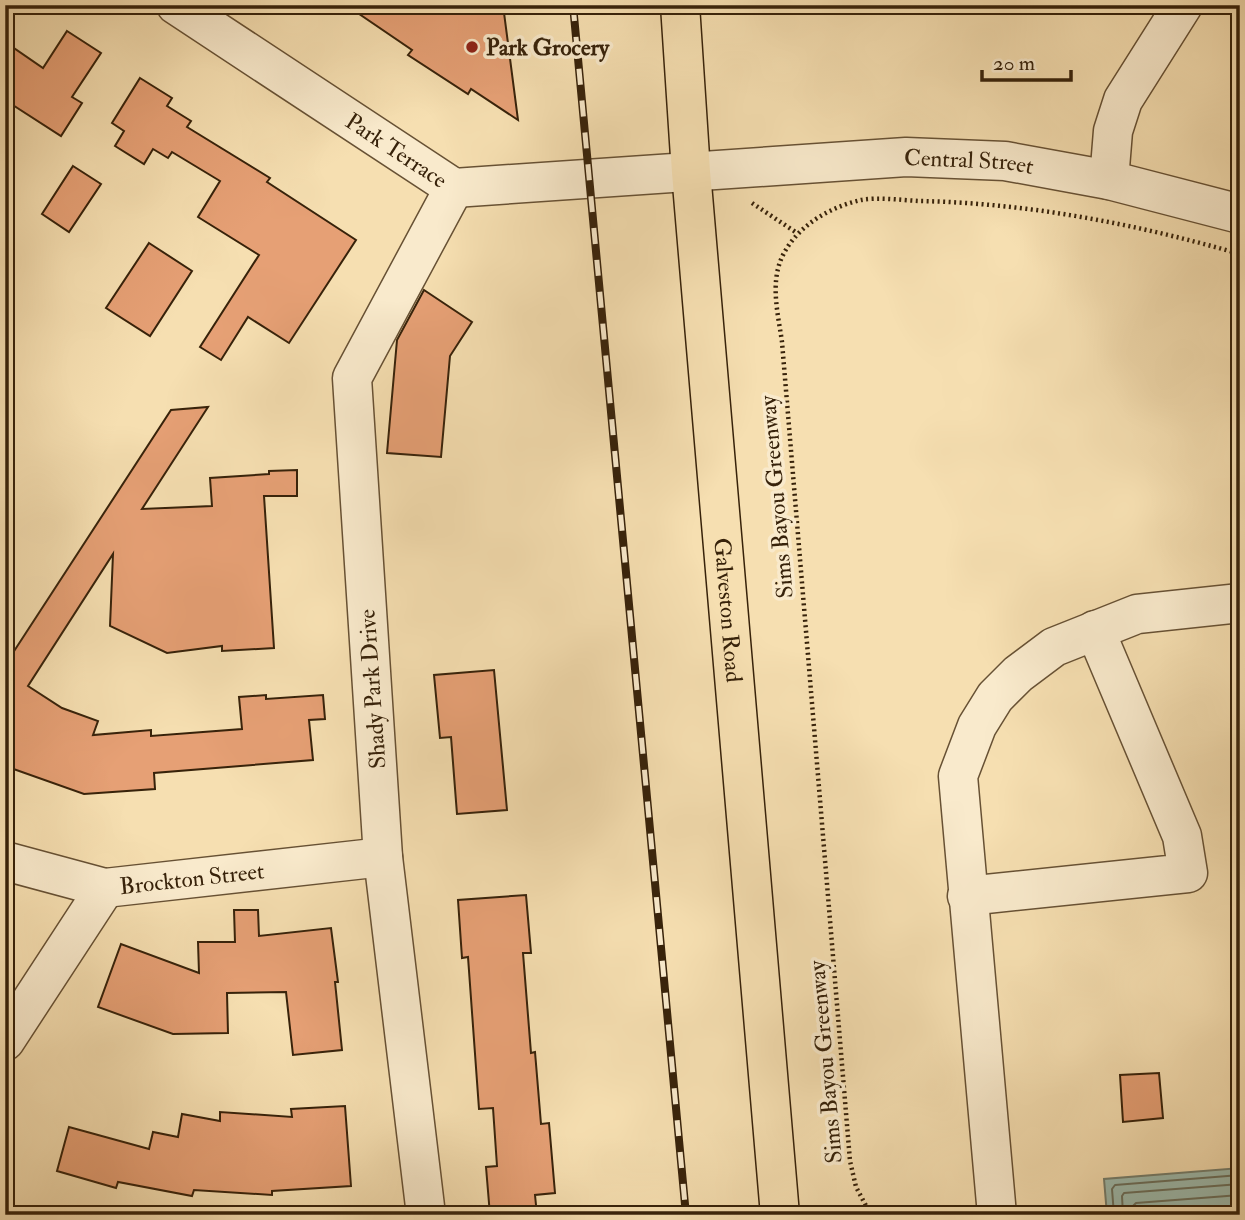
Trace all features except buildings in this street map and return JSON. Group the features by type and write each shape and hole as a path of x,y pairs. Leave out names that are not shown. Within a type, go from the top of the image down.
{"main road":[{"name":"Galveston Road","path":"680,5 691,172 780,1215"}],"street":[{"name":"Park Terrace","path":"176,5 454,188 691,172"},
{"path":"1110,180 1113,131 1123,100 1183,5"},
{"name":"Central Street","path":"691,172 906,157 1005,161 1110,180 1240,214"},
{"name":"Shady Park Drive","path":"426,1215 383,857 352,378 454,188"},
{"path":"996,1215 958,776 977,726 995,697 1018,674 1054,647 1137,614 1240,603"},
{"path":"967,895 1188,873 1182,836 1096,630"},
{"name":"Brockton Street","path":"5,861 105,888 383,857"},
{"path":"5,1041 105,888"}],"path":[{"name":"Sims Bayou Greenway","path":"871,1215 856,1186 850,1161 782,342 775,287 783,255 797,233 830,209 863,200 971,202 1166,233 1240,254"}],"water":[{"path":"1240,1168 1240,1215 1107,1215 1104,1179"}],"railway":[{"path":"573,5 686,1215"}],"place":[{"name":"Park Grocery","path":"472,47"}]}
